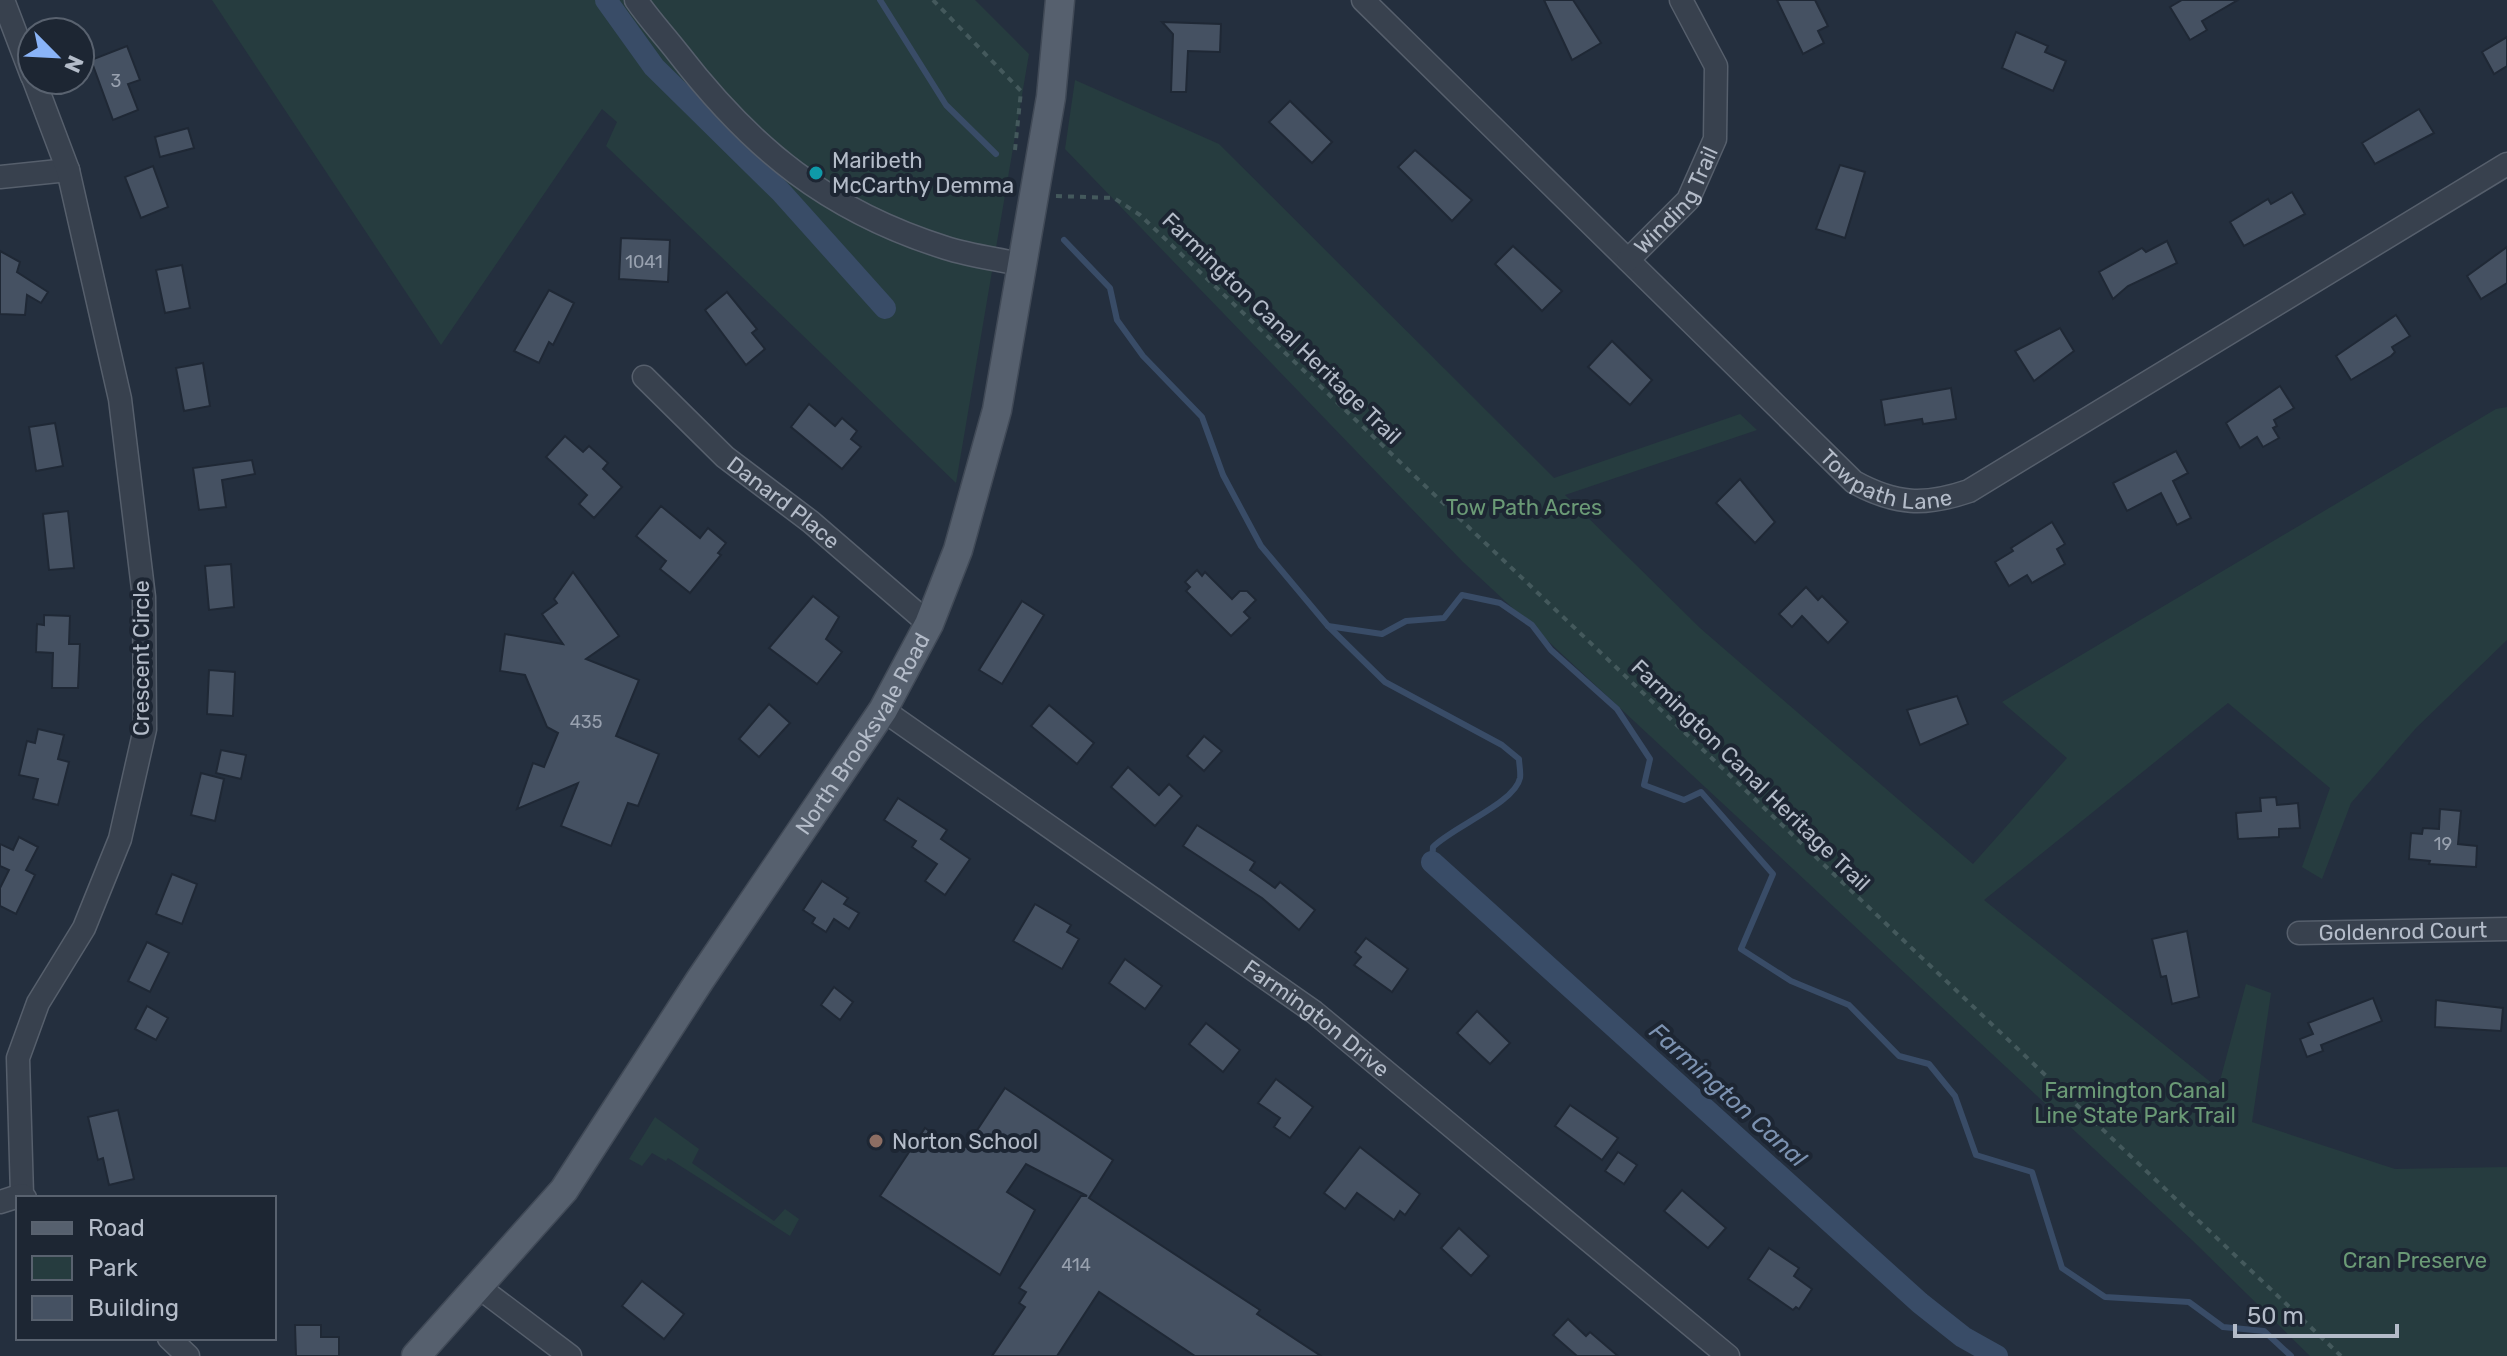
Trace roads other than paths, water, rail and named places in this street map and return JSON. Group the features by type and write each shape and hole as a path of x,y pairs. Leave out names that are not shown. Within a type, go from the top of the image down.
{"main road":[{"name":"North Brooksvale Road","path":"416,1356 480,1288 564,1190 708,967 883,710 929,624 958,550 997,410 1051,97 1060,0"}],"street":[{"name":"Crescent Circle","path":"3,0 16,34"},
{"path":"636,0 708,91 775,160 803,181 913,236 949,249 1024,265"},
{"name":"Towpath Lane","path":"1363,0 1854,482 1892,499 1937,502 1969,491 2507,164"},
{"name":"Winding Trail","path":"1628,260 1688,200 1715,139 1716,66 1681,0"},
{"name":"Crescent Circle","path":"24,1196 18,1058 38,1003 84,928 120,839 145,729 144,597 120,399 68,170 40,96"},
{"path":"0,177 68,170"},
{"name":"Danard Place","path":"644,377 725,457 811,522 929,624"},
{"name":"Farmington Drive","path":"883,710 1314,1012 1728,1356"},
{"name":"Goldenrod Court","path":"2299,933 2507,929"},
{"path":"480,1288 570,1356"},
{"path":"171,1340 188,1356"}],"waterway":[{"name":"Farmington Canal","path":"606,0 654,67 781,192 885,308"},
{"path":"880,0 946,105 996,154"},
{"path":"1064,240 1110,288 1117,320 1143,356 1202,417 1223,475 1261,546 1328,626 1385,682 1502,745 1519,759 1520,778 1516,787 1495,806 1433,847 1432,862"},
{"path":"1328,626 1382,634 1406,621 1444,618 1462,595 1500,603 1532,625 1551,650 1617,709 1650,759 1644,785 1684,800 1701,792 1773,874 1741,949 1791,981 1849,1005 1899,1056 1929,1064 1955,1096 1976,1155 2032,1172 2062,1268 2105,1297 2189,1302 2223,1327 2264,1331 2291,1356"},
{"name":"Farmington Canal","path":"1432,862 1920,1303 1963,1337 1997,1356"}],"place":[{"name":"Maribeth McCarthy Demma","path":"816,173"},
{"name":"Norton School","path":"876,1141"}],"park label":[{"name":"Tow Path Acres","path":"1524,507"},
{"name":"Farmington Canal Line State Park Trail","path":"2135,1102"},
{"name":"Cran Preserve","path":"2415,1260"}]}
